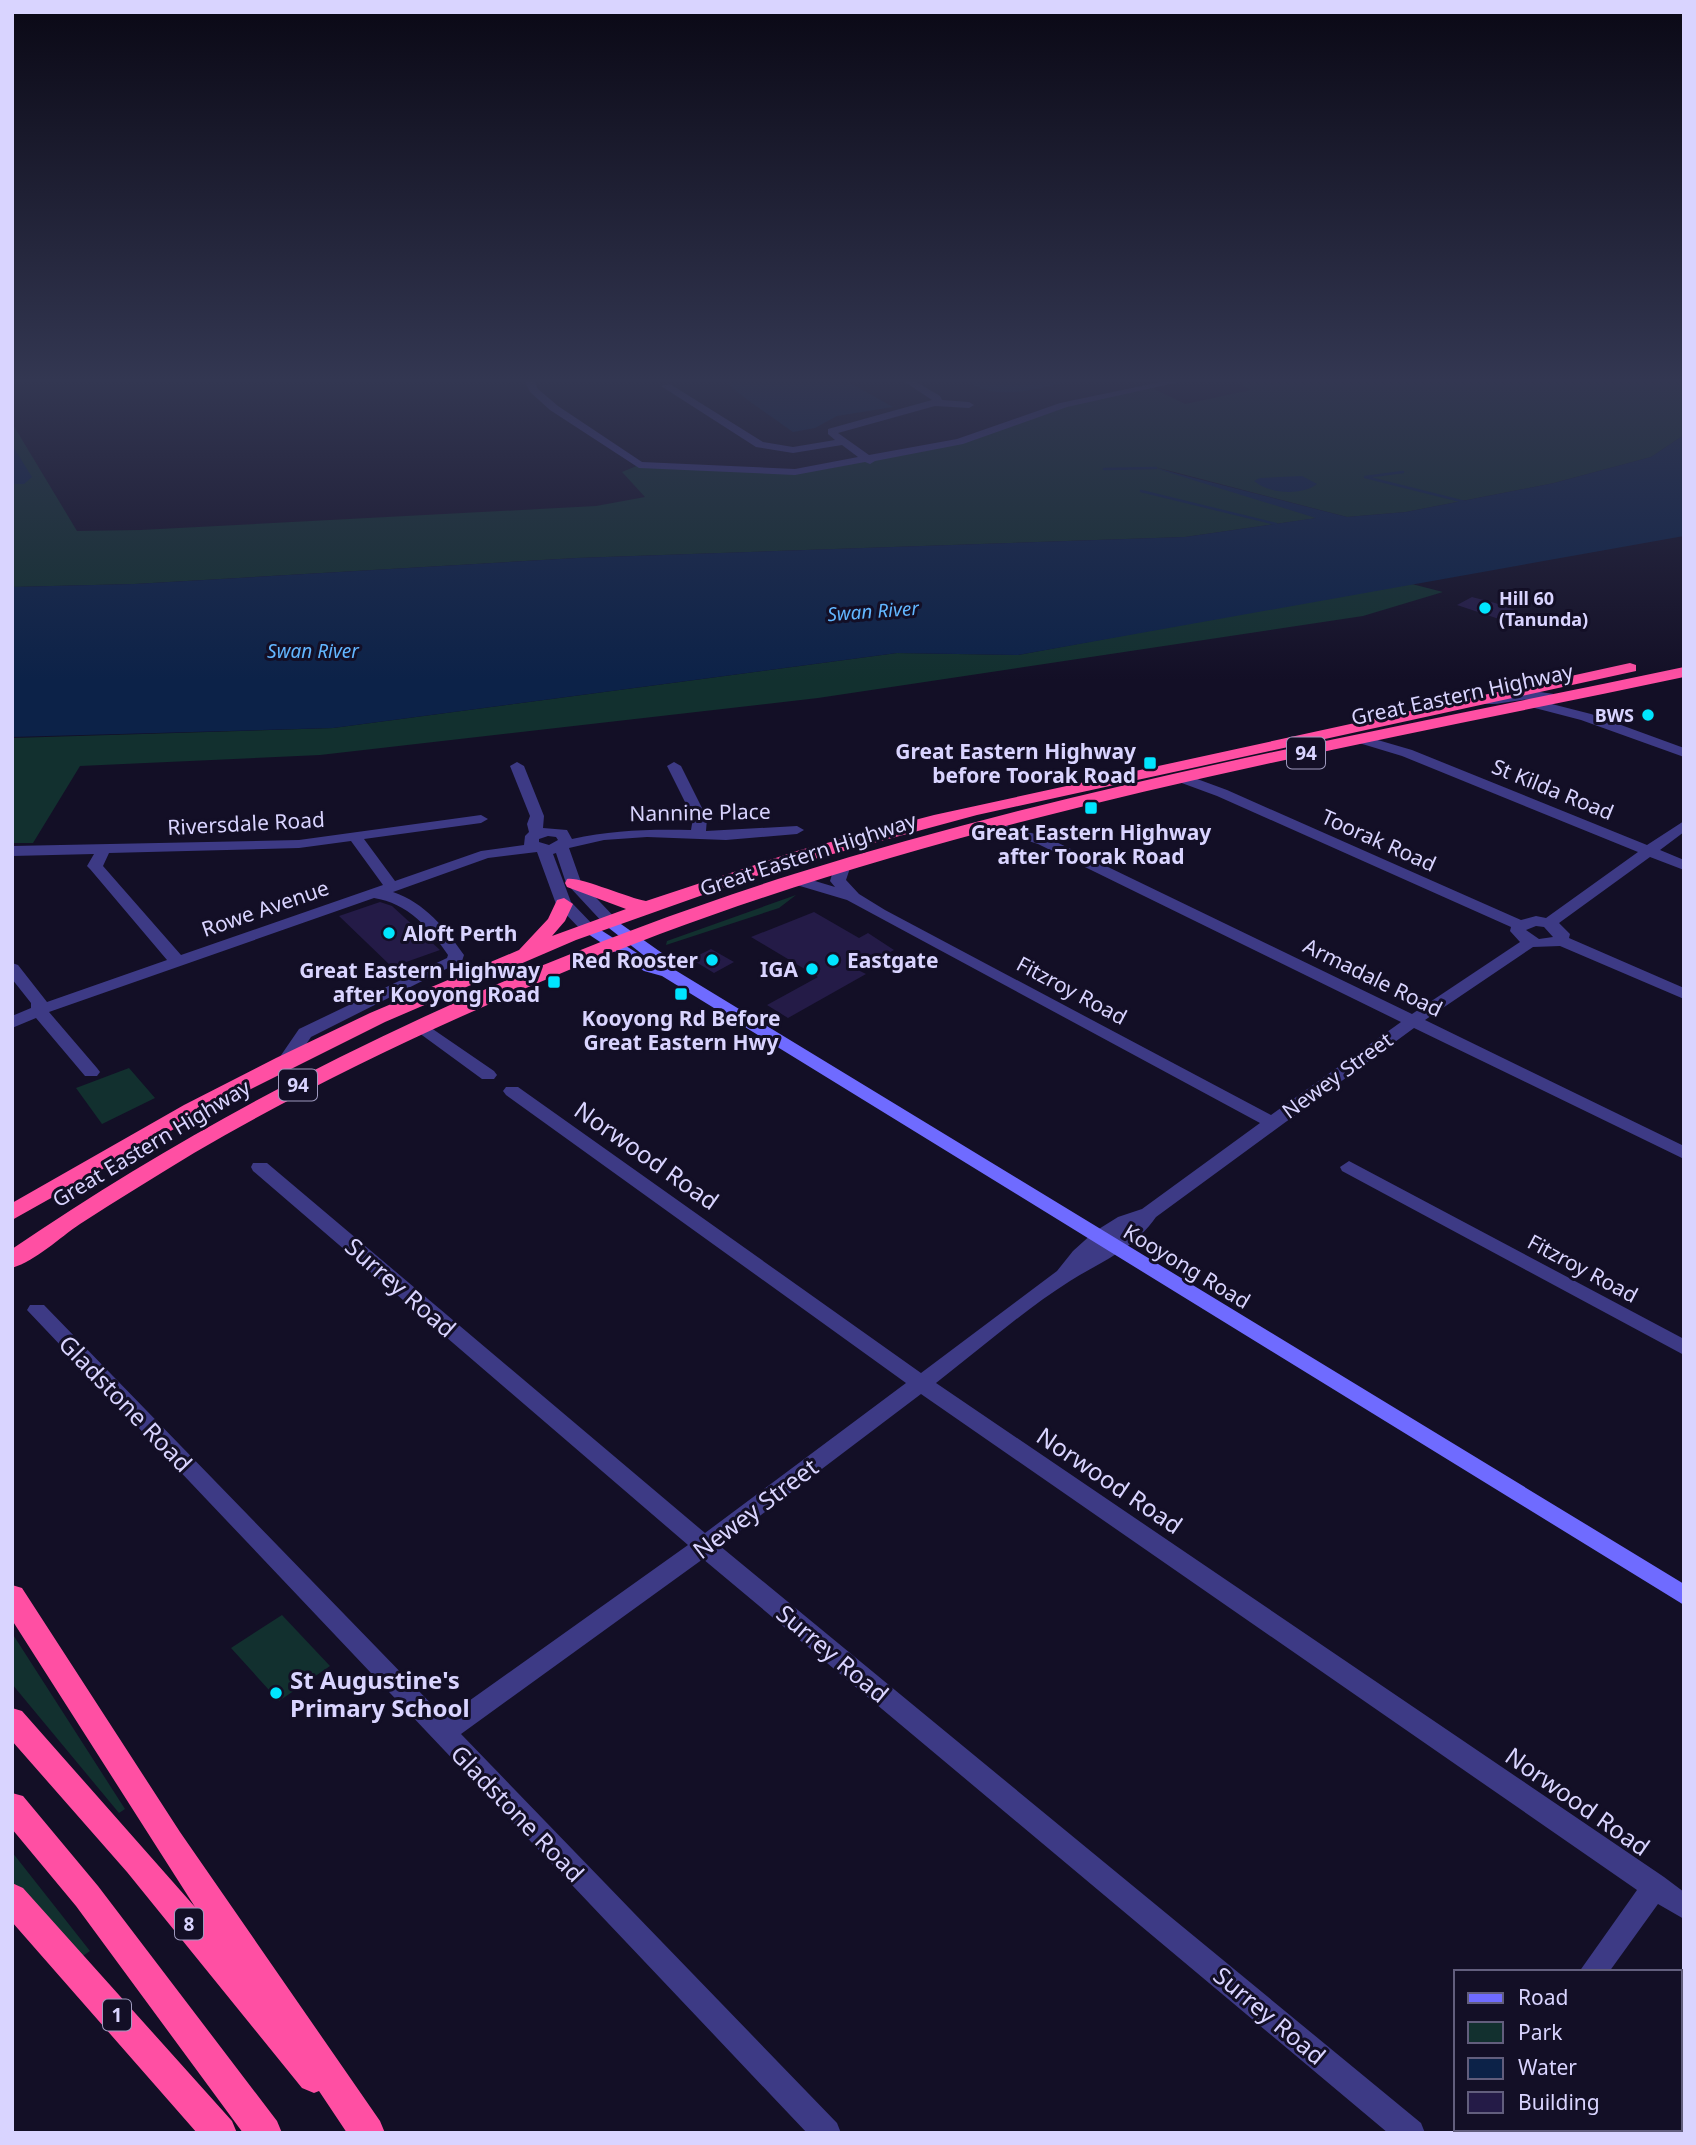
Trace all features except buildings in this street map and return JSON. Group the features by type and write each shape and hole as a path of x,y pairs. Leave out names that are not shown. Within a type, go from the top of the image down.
{"highway":[{"name":"Great Eastern Highway","path":"12,1213 92,1164 284,1064 523,956 765,867 877,835 1228,754 1684,657"},
{"name":"Great Eastern Highway","path":"12,1260 83,1209 168,1157 298,1085 421,1026 621,942 796,880 992,825 1184,779 1684,672"},
{"path":"574,883 615,901 650,908"},
{"path":"523,956 556,921 565,904"},
{"path":"12,1596 176,1852 368,2133"},
{"name":"8","path":"12,1720 138,1862 361,2133"},
{"path":"12,1806 87,1896 265,2133"},
{"name":"1","path":"12,1898 220,2133"}],"street":[{"path":"1481,700 1503,701 1538,695 1555,699 1586,717"},
{"path":"1536,704 1586,717 1684,753"},
{"path":"1395,734 1407,753"},
{"name":"St Kilda Road","path":"1364,740 1407,753 1684,864"},
{"path":"517,766 537,816 561,839 574,883 611,922"},
{"path":"674,766 700,818 698,836"},
{"path":"1218,772 1217,782 1222,793"},
{"name":"Toorak Road","path":"1184,779 1222,793 1520,925"},
{"path":"537,816 534,824 537,842 565,904 590,930"},
{"name":"Armadale Road","path":"1026,817 1043,841"},
{"name":"Riversdale Road","path":"12,851 299,844 481,819"},
{"name":"Armadale Road","path":"992,825 1043,841 1684,1153"},
{"path":"1549,923 1651,852 1684,825"},
{"name":"Nannine Place","path":"537,842 647,833 698,836 797,830"},
{"path":"355,837 390,884"},
{"name":"Rowe Avenue","path":"12,1015 390,884 486,854 537,842"},
{"path":"103,850 95,866 175,958"},
{"path":"843,865 838,881 853,897"},
{"name":"Fitzroy Road","path":"796,880 853,897 878,913 1271,1122"},
{"name":"Rowe Avenue","path":"175,958 369,895 390,884"},
{"path":"284,1064 305,1033 454,961 456,955 448,943 404,901 391,895 369,895"},
{"path":"1560,940 1562,934 1549,923 1536,921 1520,925 1518,931 1530,942 1542,944 1560,940 1684,995"},
{"name":"Kooyong Road","path":"611,922 621,942"},
{"name":"Kooyong Road","path":"590,930 621,942 650,968 668,973 1684,1596"},
{"name":"Newey Street","path":"442,1734 704,1546 1064,1276 1086,1267 1106,1244 1143,1223 1149,1213 1271,1122 1412,1021 1530,942"},
{"path":"12,968 91,1072"},
{"name":"Rowe Avenue","path":"12,1023 39,1006"},
{"path":"421,1026 488,1075"},
{"name":"Norwood Road","path":"512,1091 922,1384 1684,1907"},
{"name":"Surrey Road","path":"260,1167 704,1546 1411,2133"},
{"name":"Fitzroy Road","path":"1349,1167 1684,1348"},
{"name":"Gladstone Road","path":"37,1310 827,2133"},
{"path":"1593,1970 1655,1886"}],"green space":[{"path":"12,480 46,480 77,531 596,506 645,497 629,480 1197,480 1318,518 1185,537 577,558 135,584 12,587"},
{"path":"1205,480 1565,480 1406,512 1347,517"},
{"path":"1408,583 1443,592 1363,616 818,698 320,755 80,766 33,843 12,843 12,738 333,728 897,653 1018,655"},
{"path":"796,895 779,908 666,945 667,941"},
{"path":"129,1068 155,1098 102,1124 76,1088"},
{"path":"282,1615 330,1666 279,1701 231,1648"},
{"path":"12,1633 125,1809 119,1813 12,1684"},
{"path":"12,1852 90,1951 77,1960 12,1890"}],"water":[{"path":"12,480 28,480 24,484 12,484"},
{"name":"Swan River","path":"1193,480 1347,517 1406,512 1565,480 1684,480 1684,536 1018,655 897,653 333,728 12,737 12,587 135,584 577,558 1185,537 1316,518"},
{"path":"1310,480 1317,484 1303,490 1286,492 1268,489 1254,481"}],"waterway":[{"path":"1377,480 1465,502"},
{"path":"1141,491 1276,524"}],"place":[{"name":"Hill 60 (Tanunda)","path":"1485,608"},
{"name":"BWS","path":"1648,715"},
{"name":"Great Eastern Highway before Toorak Road","path":"1150,763"},
{"name":"Great Eastern Highway after Toorak Road","path":"1091,808"},
{"name":"Aloft Perth","path":"389,933"},
{"name":"Red Rooster","path":"712,960"},
{"name":"Eastgate","path":"833,960"},
{"name":"IGA","path":"812,969"},
{"name":"Great Eastern Highway after Kooyong Road","path":"554,982"},
{"name":"Kooyong Rd Before Great Eastern Hwy","path":"681,994"},
{"name":"St Augustine's Primary School","path":"276,1693"}]}
